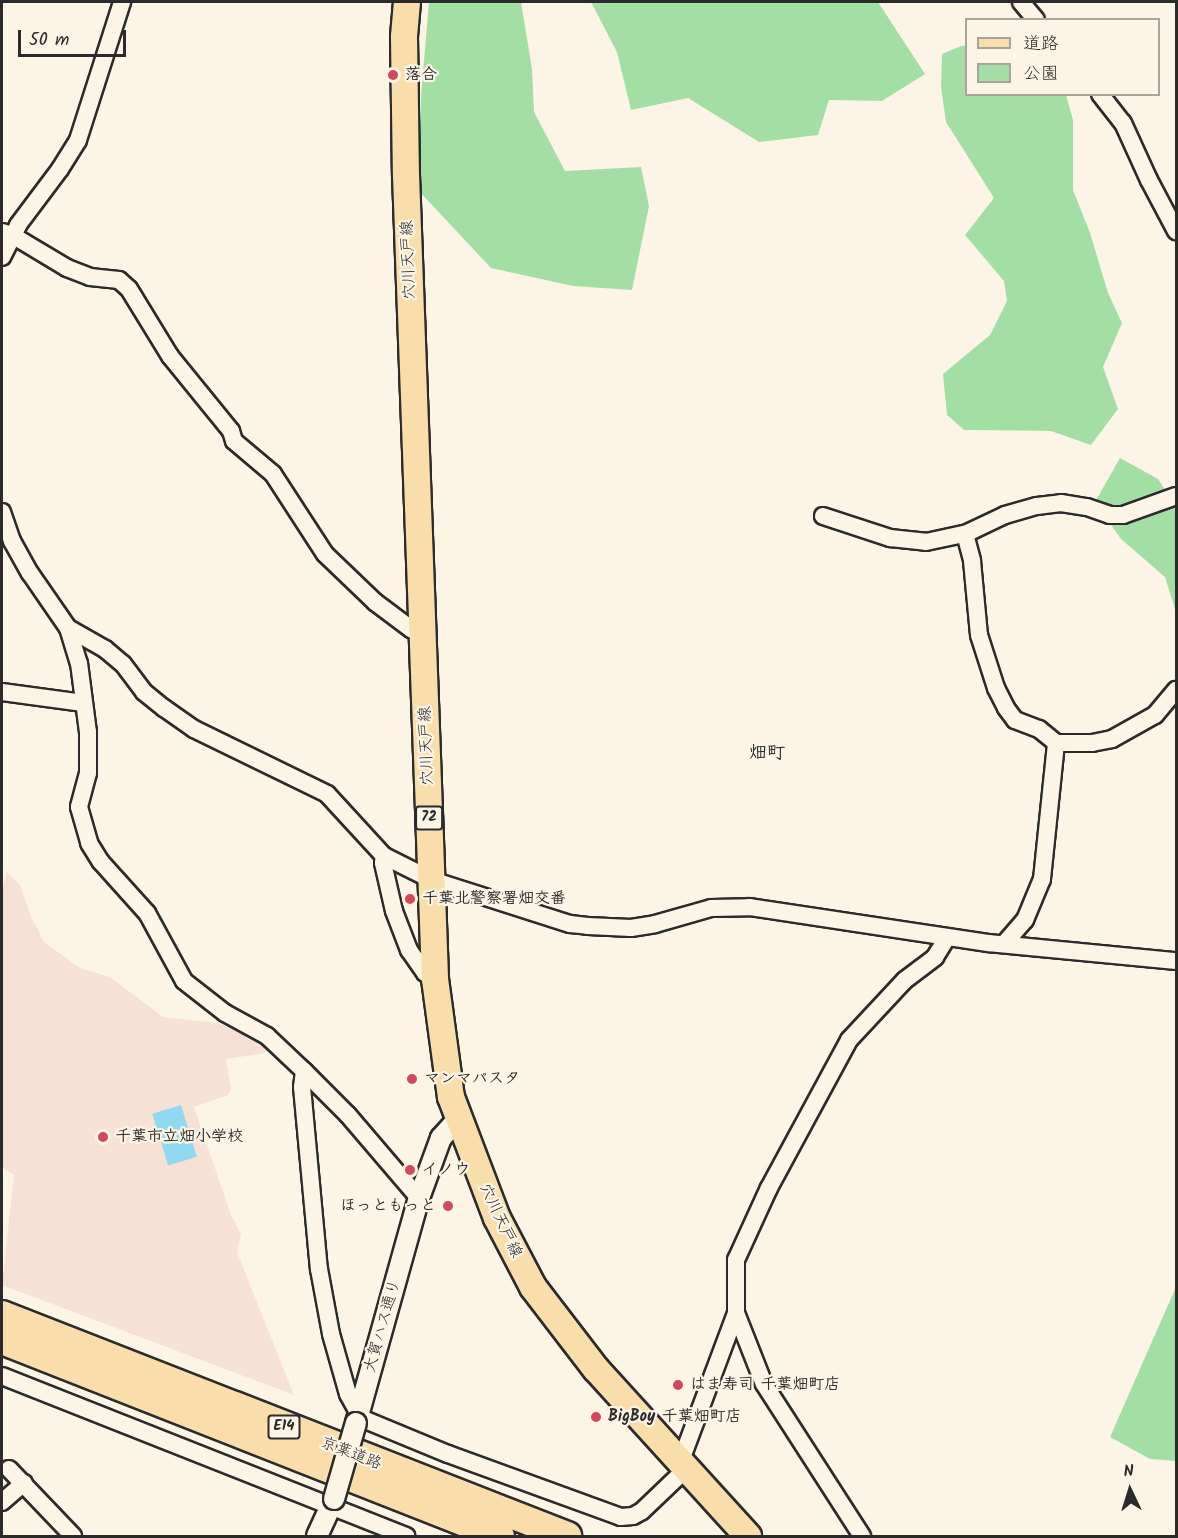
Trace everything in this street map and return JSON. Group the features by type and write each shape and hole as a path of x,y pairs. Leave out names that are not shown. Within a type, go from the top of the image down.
{"highway":[{"name":"京葉道路","path":"2,1315 567,1536"},
{"name":"京葉道路","path":"2,1340 500,1536"}],"main road":[{"name":"穴川天戸線","path":"407,2 404,37 406,187 435,979 447,1073 458,1119 496,1218 533,1287 574,1342 748,1536"}],"street":[{"path":"2,257 7,234 78,140 122,2"},
{"path":"1021,2 1034,18"},
{"path":"1102,96 1124,123 1149,180 1176,231"},
{"path":"7,234 67,268 90,277 119,280 129,289 170,356 218,414 234,441 273,474 325,554 375,602 411,629 424,635"},
{"path":"823,516 890,538 926,542 965,534 1005,515 1037,506 1061,503 1087,507 1110,515 1123,515 1176,496"},
{"path":"2,512 12,541 30,573 68,628 79,663 90,753 79,807 82,826 89,843 101,862 147,913 184,981 225,1013 267,1036 348,1115 419,1198"},
{"path":"965,534 972,561 979,635 996,688 1005,708 1015,720 1039,729 1056,743 1092,743 1112,739 1155,715 1176,690"},
{"path":"68,628 105,649 123,664 144,692 194,729 327,794 384,856 432,880 570,924 631,928 711,908 733,906 946,938 1074,953 1176,961"},
{"path":"2,692 83,703"},
{"path":"1004,944 1025,920 1042,879 1056,743"},
{"path":"384,856 383,863 394,911 409,950 425,973 435,979"},
{"path":"304,1071 302,1087 319,1269 334,1344 357,1418 621,1517 633,1516 650,1505 683,1466 736,1313 736,1260 769,1188 849,1040 905,980 935,957 946,938"},
{"name":"大賀ハス通り","path":"317,1536 333,1502 419,1198 441,1138 458,1119"},
{"path":"736,1313 764,1384 862,1536"},
{"path":"2,1376 333,1502 407,1536"},
{"path":"9,1469 71,1536"},
{"path":"2,1502 24,1483"}],"shaded area":[{"name":"千葉市立畑小学校","path":"7,872 20,885 31,916 44,942 80,968 110,977 163,1017 217,1023 263,1040 270,1046 265,1053 226,1059 231,1089 228,1095 194,1107 231,1215 241,1234 237,1252 294,1395 2,1285 14,1175 2,1167 2,890"}],"green space":[{"path":"429,2 521,2 532,69 534,112 565,171 641,167 649,206 632,290 573,286 491,268 419,191 421,96"},
{"path":"591,2 878,2 925,74 882,101 829,100 818,135 759,142 688,98 631,110 617,52"},
{"path":"965,46 965,96 1066,96 1073,120 1073,190 1090,233 1108,293 1122,323 1103,367 1118,409 1091,445 1051,431 964,430 947,415 943,374 990,335 1007,301 1004,281 965,235 994,198 946,122 941,87 942,54"},
{"path":"1120,458 1158,479 1176,507 1176,612 1165,577 1121,539 1095,502"},
{"path":"1176,1287 1176,1461 1150,1459 1110,1437"}],"water":[{"path":"181,1105 197,1157 168,1165 152,1114"}],"place":[{"name":"落合","path":"393,75"},
{"name":"千葉北警察署畑交番","path":"410,899"},
{"name":"マンマパスタ","path":"412,1079"},
{"name":"千葉市立畑小学校","path":"103,1137"},
{"name":"イノウ","path":"410,1170"},
{"name":"ほっともっと","path":"448,1206"},
{"name":"はま寿司 千葉畑町店","path":"678,1385"},
{"name":"BigBoy 千葉畑町店","path":"596,1417"}],"district":[{"name":"畑町","path":"767,754"}]}
